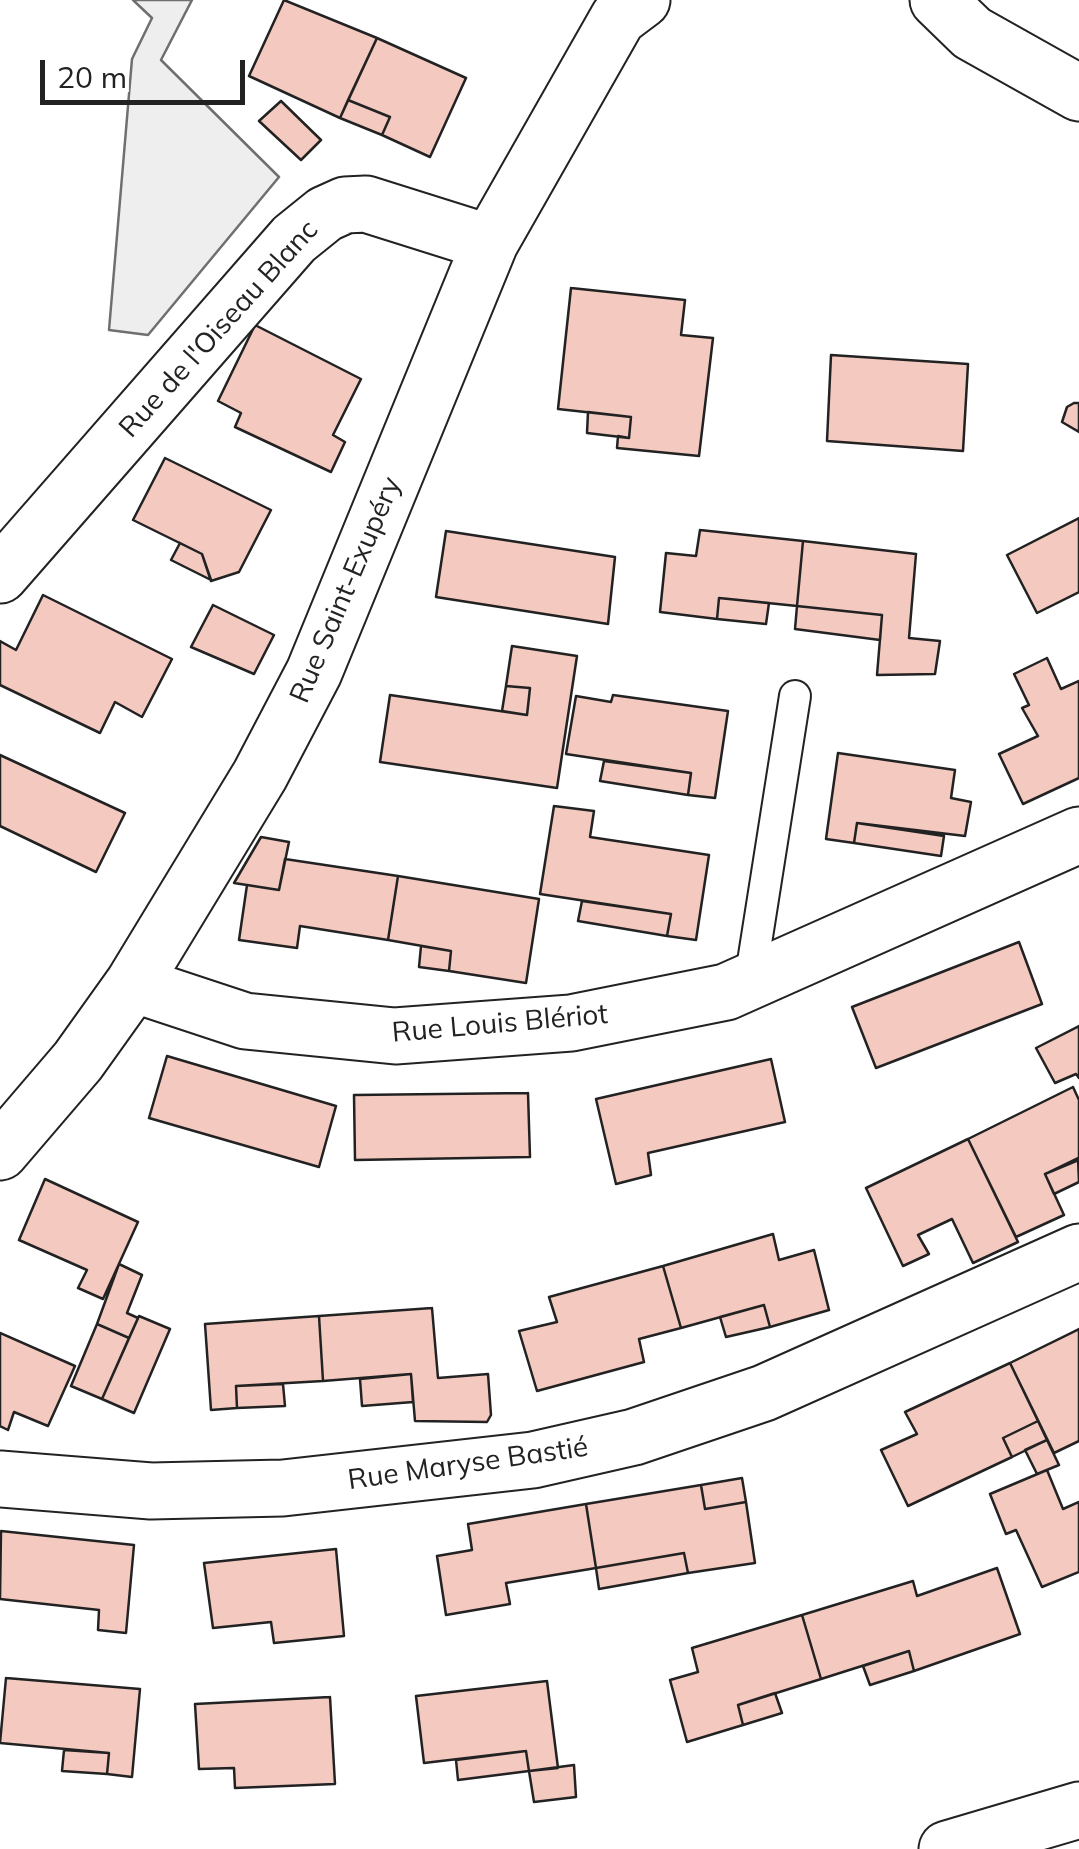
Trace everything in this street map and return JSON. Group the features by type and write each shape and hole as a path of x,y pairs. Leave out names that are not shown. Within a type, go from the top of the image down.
{"street":[{"name":"Rue Saint-Exupéry","path":"0,1152 78,1060 186,902 314,672 490,242 618,18 642,0"},
{"path":"938,0 972,33 1079,93"},
{"name":"Rue de l'Oiseau Blanc","path":"0,575 294,239 326,214 345,206 366,204 490,242"},
{"name":"Rue Louis Blériot","path":"133,984 245,1020 396,1036 571,1023 726,992 1079,835"},
{"name":"Rue Maryse Bastié","path":"0,1479 151,1490 282,1488 533,1460 634,1437 764,1393 1079,1252"},
{"path":"947,1849 1028,1838 1079,1810"}],"lane":[{"path":"750,981 796,696"}],"shaded area":[{"path":"133,0 192,0 161,60 279,177 148,335 109,330 132,59 152,18"}],"building":[{"path":"284,0 377,38 340,118 249,76"},
{"path":"377,38 466,78 430,157 382,135 390,117 348,100"},
{"path":"348,100 390,117 382,135 340,118"},
{"path":"281,101 321,140 301,160 259,121"},
{"path":"571,288 685,300 681,335 713,338 699,456 617,448 618,436 629,438 631,417 558,409"},
{"path":"255,325 361,379 333,435 345,442 331,472 235,427 241,413 218,401"},
{"path":"831,355 968,364 963,451 827,441"},
{"path":"1079,403 1079,432 1062,422 1067,407"},
{"path":"588,412 631,417 629,438 587,433"},
{"path":"165,458 271,510 239,572 211,581 202,554 133,520"},
{"path":"1079,518 1079,592 1037,613 1007,555"},
{"path":"700,530 803,541 797,606 719,598 717,619 660,612 666,553 696,556"},
{"path":"446,531 615,557 608,624 436,597"},
{"path":"803,541 916,554 909,638 940,641 935,674 877,675 882,615 797,606"},
{"path":"180,543 202,554 211,580 171,560"},
{"path":"43,595 172,659 142,717 115,702 100,733 0,685 0,641 16,650"},
{"path":"719,598 769,603 766,624 717,619"},
{"path":"213,605 274,635 254,674 191,647"},
{"path":"797,606 882,615 880,640 795,629"},
{"path":"512,646 577,656 557,788 380,762 390,695 527,715 530,688 506,686"},
{"path":"1047,658 1061,689 1079,681 1079,778 1023,804 999,754 1038,736 1022,708 1029,705 1014,674"},
{"path":"506,686 530,688 527,715 502,711"},
{"path":"613,695 728,711 715,798 688,795 691,773 566,754 576,696 611,702"},
{"path":"838,753 955,770 951,798 971,802 965,836 857,823 854,843 826,839"},
{"path":"0,755 125,813 96,872 0,826"},
{"path":"604,761 691,773 688,795 600,781"},
{"path":"554,806 594,811 590,837 709,855 696,940 667,936 671,914 540,894"},
{"path":"857,823 944,836 941,856 854,843"},
{"path":"261,837 289,842 279,890 234,883"},
{"path":"285,859 398,876 388,940 300,926 297,948 239,940 247,885 279,890"},
{"path":"398,876 539,899 526,983 449,971 451,951 388,940"},
{"path":"582,901 671,914 667,936 578,921"},
{"path":"1019,942 1042,1004 876,1068 852,1007"},
{"path":"421,946 451,951 449,971 419,967"},
{"path":"1079,1026 1079,1078 1076,1074 1055,1083 1036,1048"},
{"path":"167,1056 336,1106 319,1167 149,1118"},
{"path":"771,1059 785,1122 648,1153 651,1175 616,1184 596,1099"},
{"path":"1073,1087 1079,1100 1079,1160 1045,1174 1064,1215 1016,1237 968,1139"},
{"path":"528,1093 530,1157 355,1160 354,1095"},
{"path":"968,1139 1018,1242 973,1263 952,1219 918,1235 929,1254 903,1266 866,1188"},
{"path":"1078,1158 1079,1182 1054,1194 1045,1174"},
{"path":"45,1179 138,1222 103,1299 78,1288 87,1270 19,1240"},
{"path":"773,1234 779,1260 814,1250 829,1310 770,1327 764,1305 681,1328 663,1266"},
{"path":"119,1264 142,1275 127,1313 138,1318 129,1338 97,1324"},
{"path":"663,1266 681,1328 639,1339 644,1362 537,1391 519,1331 557,1322 549,1297"},
{"path":"764,1305 770,1327 726,1337 720,1317"},
{"path":"432,1308 438,1378 488,1374 491,1415 487,1422 415,1421 411,1374 323,1381 319,1316"},
{"path":"139,1316 170,1329 134,1413 102,1399"},
{"path":"319,1316 323,1381 236,1386 237,1408 211,1410 205,1324"},
{"path":"97,1324 129,1338 102,1399 71,1386"},
{"path":"1079,1329 1079,1441 1054,1453 1010,1363"},
{"path":"0,1333 75,1366 48,1426 14,1412 8,1430 0,1426"},
{"path":"1010,1363 1038,1421 1003,1438 1012,1457 908,1506 881,1450 917,1434 905,1412"},
{"path":"411,1374 413,1402 362,1406 360,1379"},
{"path":"283,1384 285,1406 237,1408 236,1386"},
{"path":"1038,1421 1047,1440 1012,1457 1003,1438"},
{"path":"1047,1440 1059,1465 1037,1474 1025,1450"},
{"path":"1047,1470 1063,1509 1079,1502 1079,1572 1042,1587 1016,1530 1006,1534 990,1494"},
{"path":"742,1478 746,1502 705,1509 701,1485"},
{"path":"701,1485 705,1509 746,1502 755,1563 688,1573 684,1553 596,1568 586,1504"},
{"path":"586,1504 596,1568 506,1583 510,1604 446,1615 437,1556 472,1550 468,1524"},
{"path":"1,1531 134,1545 126,1633 98,1630 99,1610 0,1599"},
{"path":"336,1549 344,1636 274,1643 271,1622 213,1628 204,1563"},
{"path":"684,1553 688,1573 599,1589 596,1568"},
{"path":"997,1568 1020,1634 914,1671 909,1651 821,1679 802,1615 913,1581 917,1596"},
{"path":"802,1615 821,1679 738,1705 743,1725 687,1742 670,1680 698,1672 692,1648"},
{"path":"909,1651 914,1671 870,1685 863,1666"},
{"path":"6,1678 140,1689 132,1777 107,1774 109,1753 0,1743"},
{"path":"547,1681 558,1768 529,1771 526,1751 424,1763 416,1696"},
{"path":"775,1693 782,1713 743,1725 738,1705"},
{"path":"330,1697 335,1784 235,1788 234,1768 199,1769 195,1704"},
{"path":"64,1750 109,1753 107,1774 62,1771"},
{"path":"526,1751 529,1771 458,1780 456,1760"},
{"path":"574,1765 576,1797 534,1802 529,1771"}]}
